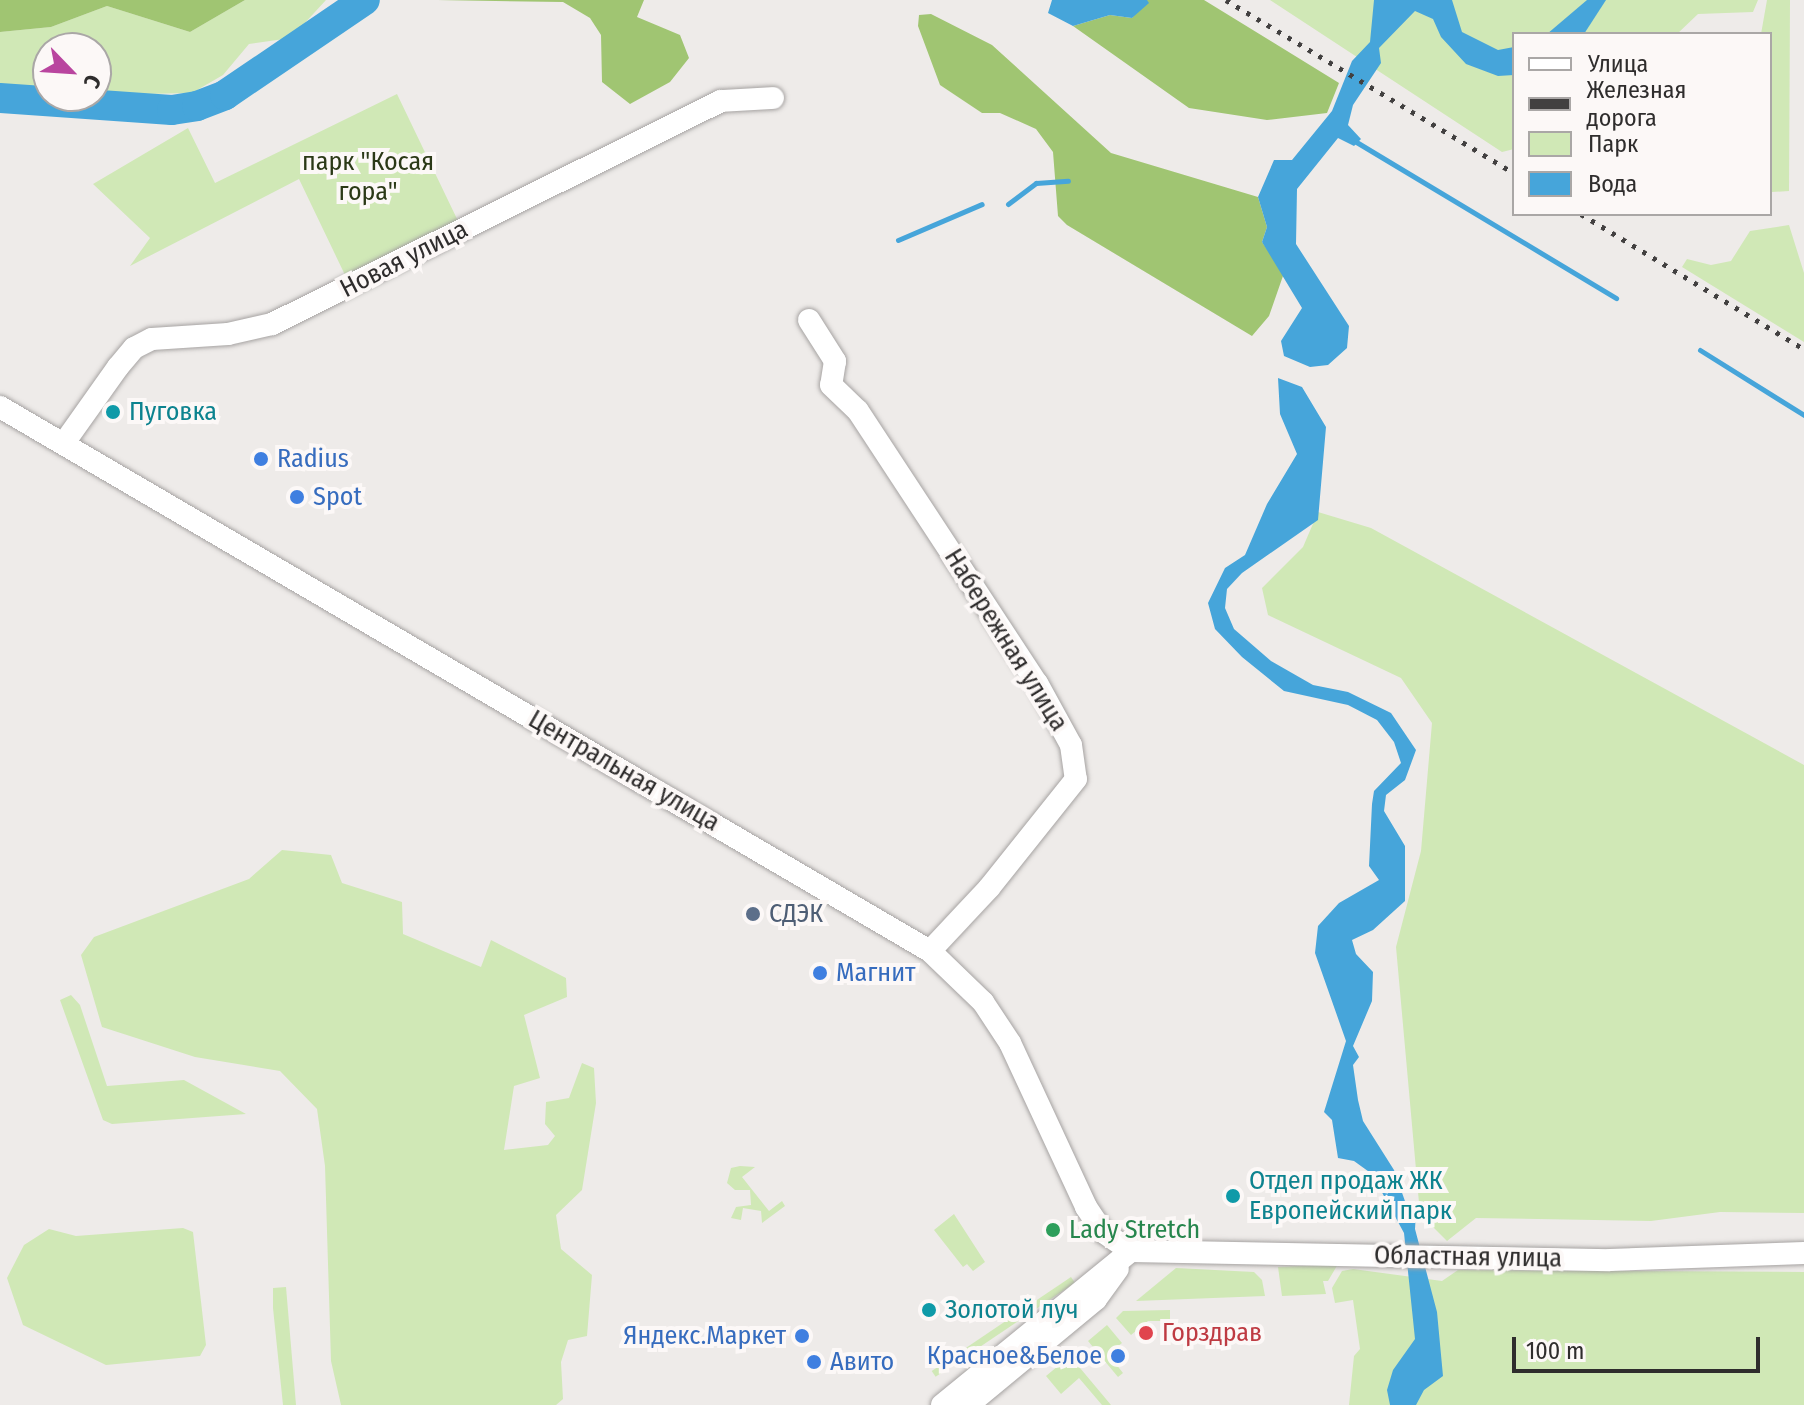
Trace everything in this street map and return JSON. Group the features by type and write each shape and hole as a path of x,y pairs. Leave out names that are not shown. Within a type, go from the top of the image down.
{"street":[{"name":"Новая улица","path":"64,443 134,348 152,339 228,334 272,324 721,101 773,98"},
{"name":"Набережная улица","path":"809,320 835,361 831,385 858,411 1037,683 1071,745 1076,779 989,888 930,951"},
{"name":"Центральная улица","path":"0,407 930,951 983,1002 1010,1043 1103,1232 1131,1251"},
{"path":"1096,1277 1103,1232"},
{"path":"942,1405 1131,1251"},
{"path":"968,1405 1096,1299 1131,1251"},
{"name":"Областная улица","path":"1131,1251 1610,1260 1804,1253"}],"green space":[{"path":"0,0 245,0 190,32 107,6 51,27 0,32"},
{"path":"245,0 326,0 291,38 249,44 223,75 192,93 112,95 112,32 32,32 32,91 0,89 0,32 51,27 107,6 190,32"},
{"path":"437,0 644,0 637,17 680,35 689,58 670,82 630,104 602,82 601,35 590,18 563,2"},
{"path":"1147,0 1204,0 1339,83 1327,113 1267,120 1189,108 1073,26 1110,15 1132,18"},
{"path":"1270,0 1758,0 1753,12 1698,14 1679,32 1512,32 1512,150 1502,152"},
{"path":"1767,0 1790,0 1789,191 1772,192 1772,32 1761,32"},
{"path":"931,14 992,45 1111,153 1258,197 1267,227 1262,242 1284,273 1269,316 1252,336 1067,225 1058,216 1053,152 1036,129 1000,113 982,113 940,85 918,26 919,15"},
{"name":"парк \"Косая гора\"","path":"397,94 458,221 345,275 299,179 130,266 150,238 93,184 188,128 215,183"},
{"path":"1789,225 1804,273 1804,342 1682,267 1687,259 1711,265 1731,261 1750,231"},
{"path":"1318,512 1371,528 1804,765 1804,1213 1720,1212 1651,1221 1476,1218 1447,1241 1420,1214 1396,947 1421,851 1432,723 1401,678 1268,615 1262,588 1303,547"},
{"path":"282,850 331,855 342,883 402,902 403,934 481,967 491,940 566,978 567,997 524,1015 540,1078 514,1086 504,1150 548,1145 555,1136 545,1124 546,1102 569,1098 582,1063 594,1068 596,1103 582,1190 556,1215 561,1249 592,1275 587,1336 568,1340 561,1362 563,1399 556,1405 341,1405 331,1361 325,1166 317,1109 280,1071 195,1057 102,1027 81,955 94,937 249,879"},
{"path":"71,995 80,1005 107,1086 184,1080 246,1114 112,1124 103,1120 60,1000"},
{"path":"755,1167 742,1177 769,1211 782,1201 785,1206 762,1223 761,1211 743,1208 741,1220 731,1218 736,1207 751,1205 750,1190 735,1190 727,1183 731,1168"},
{"path":"954,1214 985,1262 973,1271 967,1264 963,1267 934,1230"},
{"path":"183,1228 193,1232 206,1345 200,1356 106,1365 23,1325 7,1278 24,1245 49,1229 76,1236"},
{"path":"1338,1264 1328,1281 1323,1281 1326,1294 1282,1296 1278,1267"},
{"path":"1176,1268 1254,1272 1262,1280 1265,1296 1136,1301"},
{"path":"1353,1269 1442,1281 1458,1270 1804,1272 1804,1405 1349,1405 1354,1356 1360,1349 1353,1300 1335,1303 1332,1288 1342,1271"},
{"path":"1071,1277 1075,1283 936,1377 932,1371"},
{"path":"286,1287 296,1405 283,1405 273,1308 273,1288"},
{"path":"1170,1310 1170,1321 1148,1321 1131,1335 1116,1318 1123,1311"},
{"path":"1107,1325 1122,1343 1108,1354 1123,1373 1118,1377 1088,1341"},
{"path":"1070,1356 1111,1405 1102,1405 1079,1378 1061,1394 1046,1376"}],"water":[{"path":"1052,0 1147,0 1149,3 1132,18 1110,15 1073,26 1048,13"},
{"path":"1374,0 1452,0 1462,32 1498,50 1512,47 1512,75 1498,76 1466,64 1441,37 1433,19 1415,11 1379,48 1381,63 1353,105 1348,125 1361,139 1354,146 1338,138 1297,189 1296,244 1349,326 1347,348 1328,365 1310,367 1284,356 1281,341 1302,308 1262,242 1267,227 1258,197 1274,160 1292,160 1332,111 1352,61 1370,42"},
{"path":"1587,0 1606,0 1585,32 1549,32"},
{"path":"1278,378 1302,387 1326,427 1318,520 1242,573 1227,589 1225,608 1234,629 1271,661 1313,685 1348,692 1391,713 1416,750 1405,780 1386,795 1384,811 1405,846 1405,901 1373,930 1352,940 1356,954 1373,972 1372,1001 1353,1046 1359,1057 1353,1065 1358,1100 1363,1121 1394,1170 1406,1204 1416,1212 1415,1229 1437,1312 1443,1376 1424,1390 1416,1405 1390,1405 1387,1390 1393,1370 1415,1339 1404,1233 1372,1174 1354,1161 1338,1158 1332,1120 1324,1112 1346,1041 1315,953 1318,926 1339,903 1379,880 1369,866 1374,791 1401,763 1394,742 1377,720 1348,705 1284,691 1242,657 1215,629 1208,603 1225,568 1245,555 1267,504 1297,454 1280,414"}],"waterway":[{"path":"0,98 172,110 197,106 225,95 365,0"},
{"path":"1353,140 1616,298"},
{"path":"1008,204 1036,183 1068,181"},
{"path":"898,240 982,204"},
{"path":"1700,350 1804,415"}],"railway":[{"path":"1226,0 1512,172"},
{"path":"1584,216 1804,349"}],"place":[{"name":"Пуговка","path":"113,412"},
{"name":"Radius","path":"261,459"},
{"name":"Spot","path":"297,497"},
{"name":"СДЭК","path":"753,914"},
{"name":"Магнит","path":"820,973"},
{"name":"Отдел продаж ЖК Европейский парк","path":"1233,1196"},
{"name":"Lady Stretch","path":"1053,1230"},
{"name":"Золотой луч","path":"929,1310"},
{"name":"Горздрав","path":"1146,1333"},
{"name":"Яндекс.Маркет","path":"802,1336"},
{"name":"Красное&Белое","path":"1118,1356"},
{"name":"Авито","path":"814,1362"}]}
